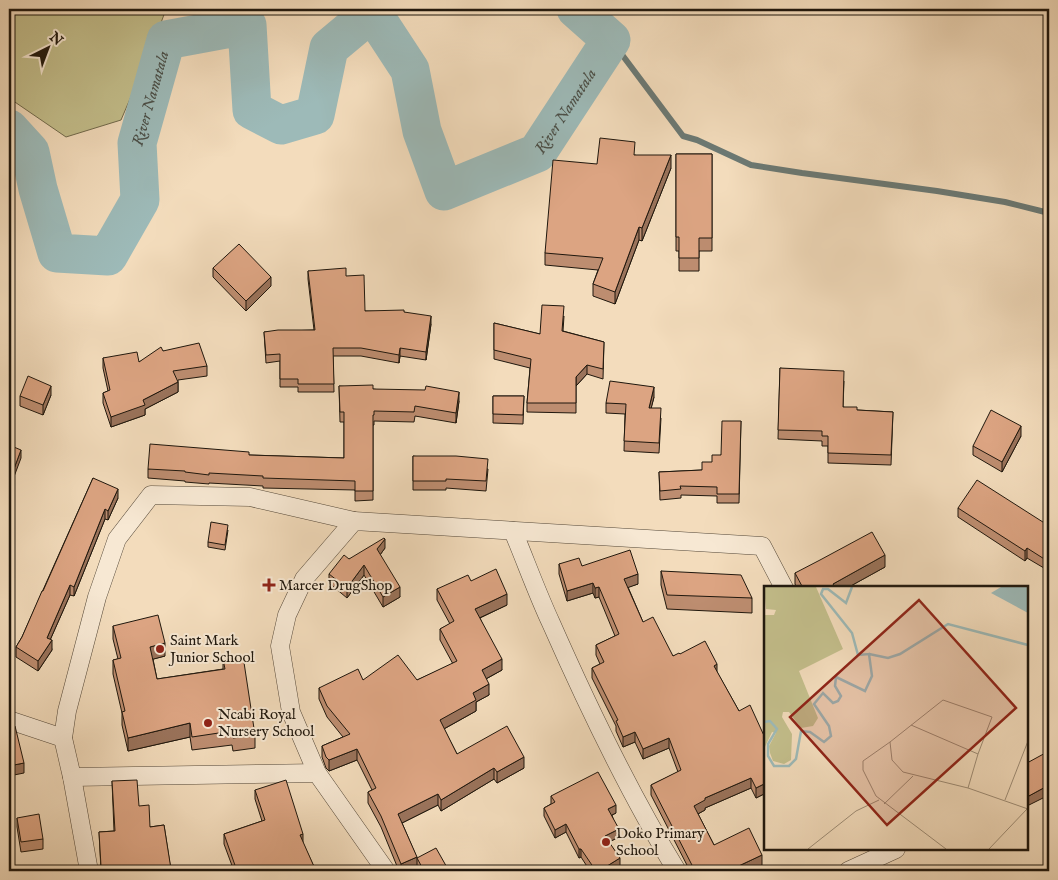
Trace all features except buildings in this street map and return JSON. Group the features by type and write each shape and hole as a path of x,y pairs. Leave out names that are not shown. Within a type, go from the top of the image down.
{"street":[{"path":"89,871 63,738 67,711 97,596 117,539 151,495 250,497 354,521 762,546 783,586"},
{"path":"354,521 304,579 287,615 280,646 290,712 317,772 386,871"},
{"path":"513,531 550,622 589,705 655,835 677,871"},
{"path":"9,720 63,738"},
{"path":"72,778 317,772"},
{"path":"848,871 894,850"}],"shaded area":[{"path":"14,9 166,9 121,120 66,137 9,98"}],"waterway":[{"name":"River Namatala","path":"9,129 30,152 38,189 57,253 108,256 140,200 137,143 166,40 247,25 252,110 281,125 315,115 329,48 372,12 410,70 422,131 444,191 537,153 611,40 576,9"},
{"path":"611,40 683,136 697,140 751,165 937,191 1005,202 1049,213"}],"place":[{"name":"Marcer DrugShop","path":"269,585"},
{"name":"Saint Mark Junior School","path":"160,649"},
{"name":"Ncabi Royal Nursery School","path":"208,723"},
{"name":"Doko Primary School","path":"606,842"}]}
